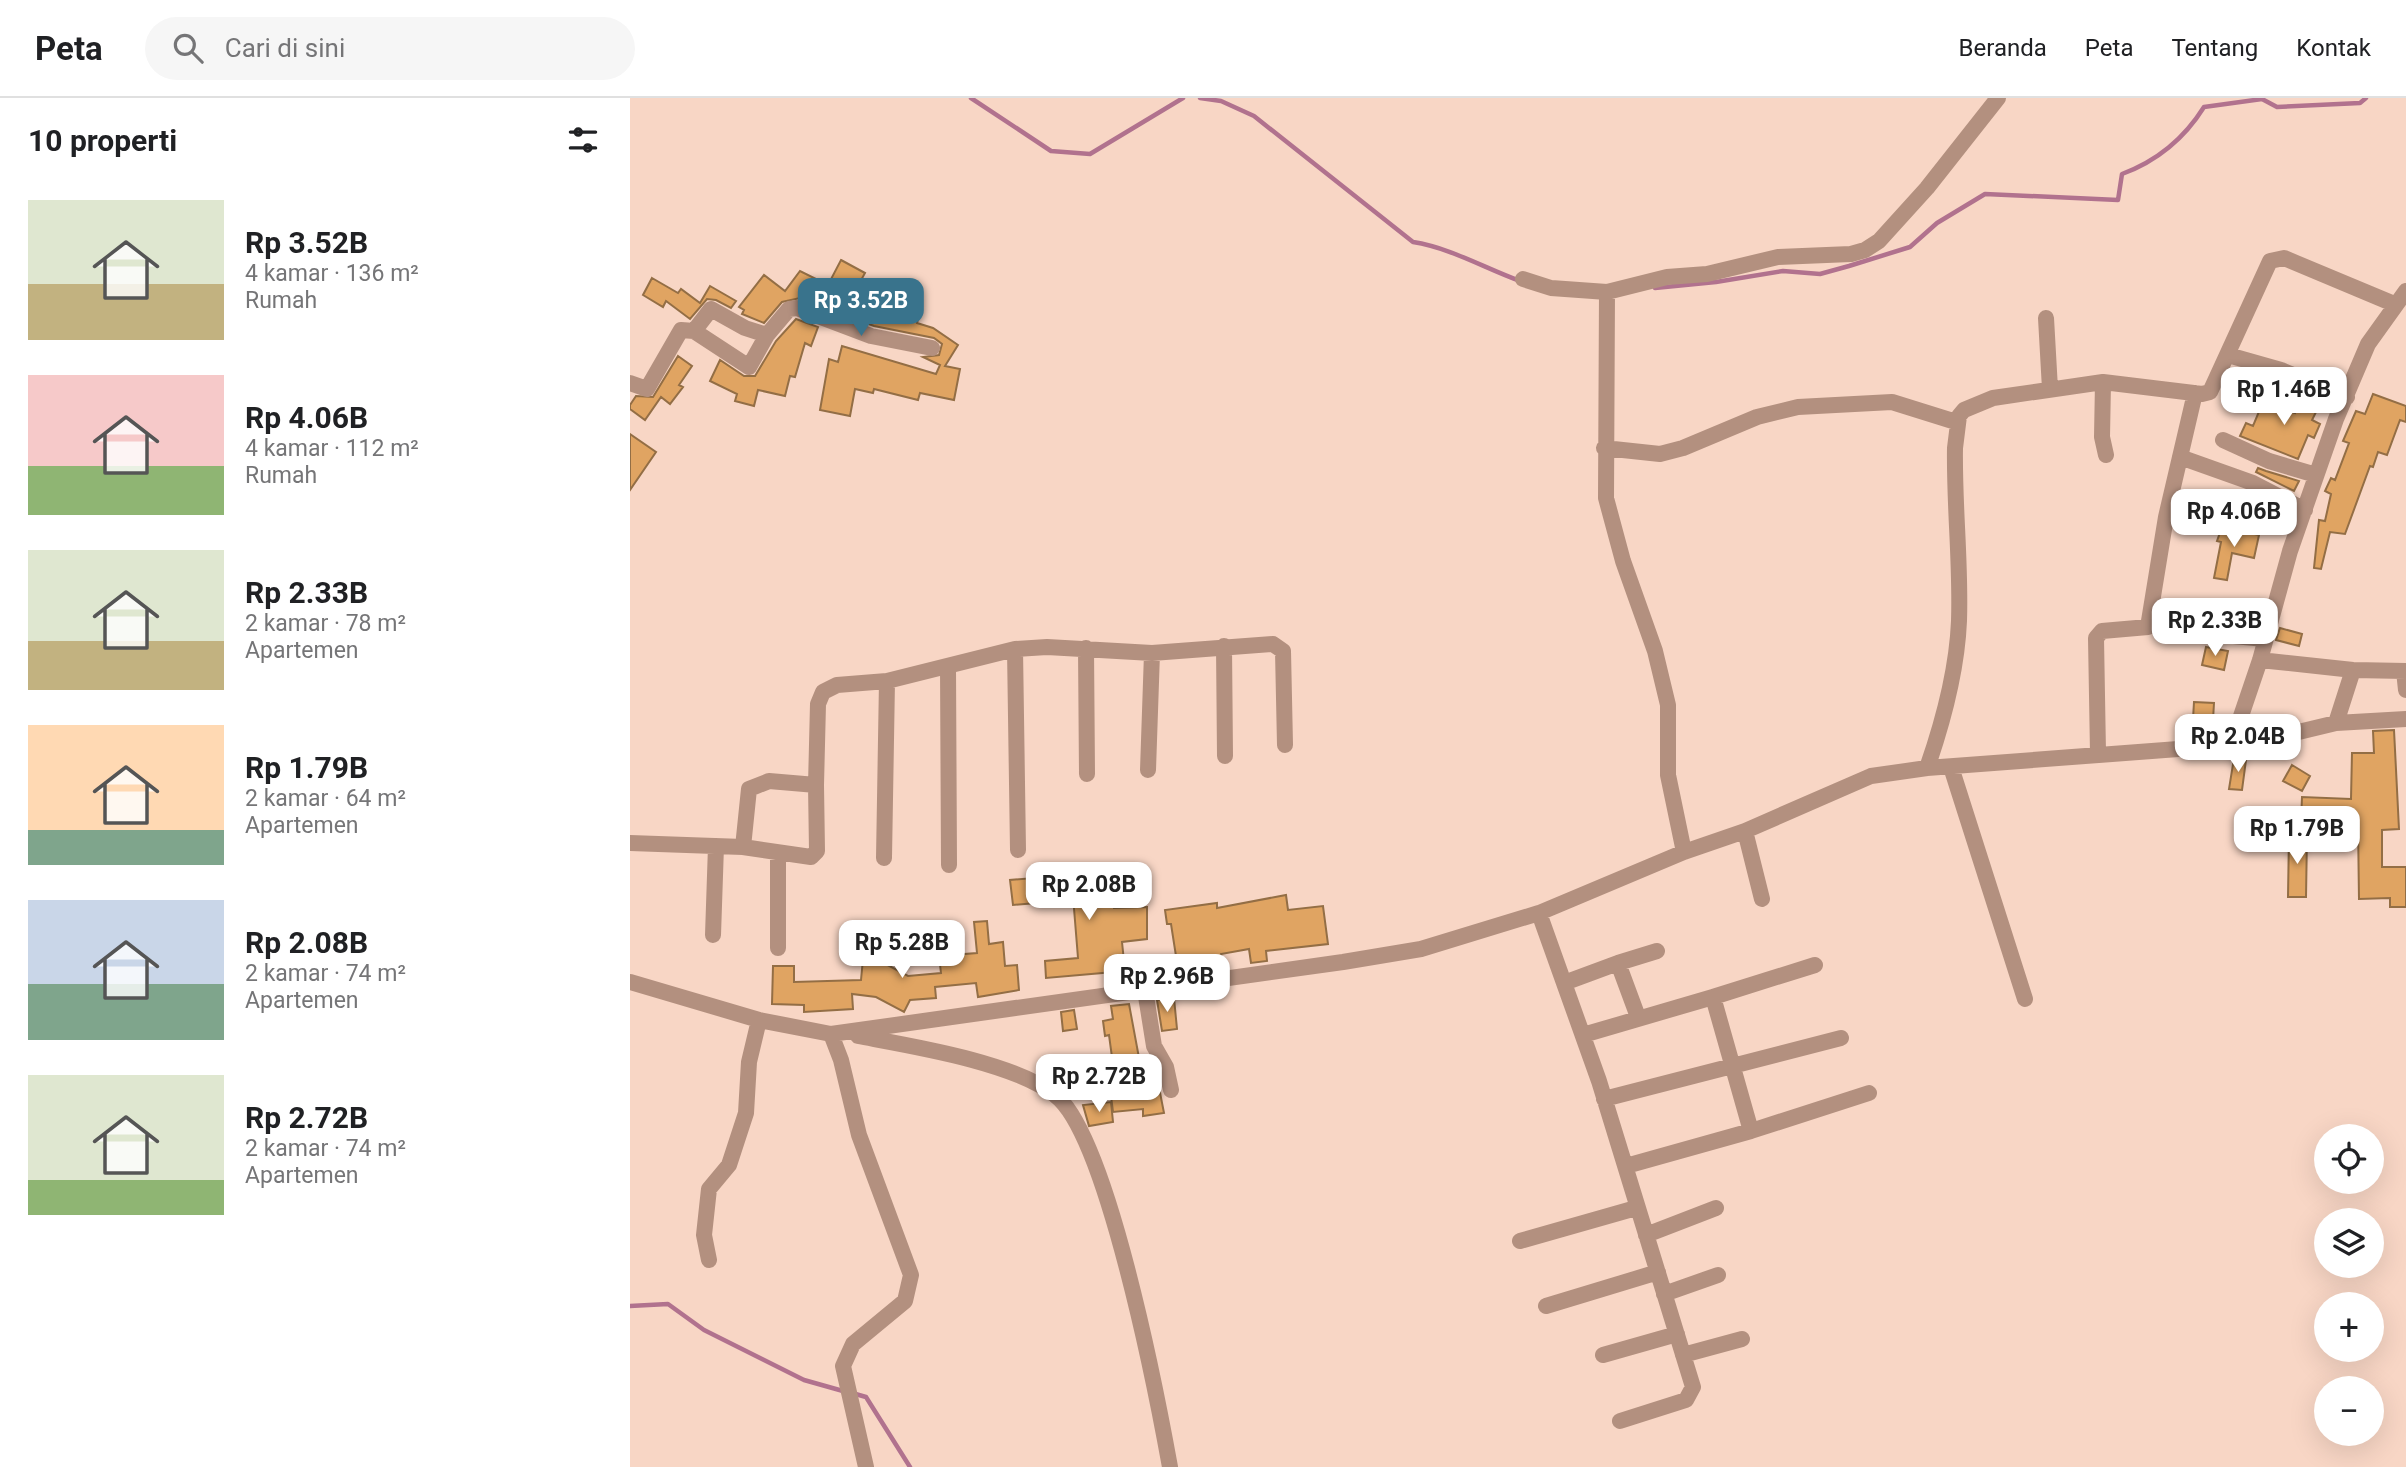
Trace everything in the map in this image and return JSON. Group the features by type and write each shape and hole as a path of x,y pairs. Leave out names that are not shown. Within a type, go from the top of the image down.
{"street":[{"path":"1523,279 1560,289 1607,292 1667,277 1707,274 1778,257 1850,254 1865,250 1879,241 1927,188 1998,98"},
{"path":"1927,768 1938,737 1955,660 1959,621 1954,492 1956,422 1964,410 1993,398 2103,382 2195,393 2210,392 2270,261 2274,258 2284,258 2394,304"},
{"path":"838,1033 1421,949 1539,913 1684,852 1745,831 1871,776 1927,768 2098,753 2218,746 2231,736 2240,719 2316,475 2368,344 2394,304 2406,291"},
{"path":"1607,292 1604,448 1609,517 1655,651 1668,705 1668,775 1684,852"},
{"path":"630,383 648,388 681,330 694,331 749,367 767,335 789,309 797,308 871,336 932,348"},
{"path":"694,331 712,309 730,321 767,335"},
{"path":"2046,318 2050,389"},
{"path":"2228,355 2281,370 2347,397"},
{"path":"2103,382 2102,437 2106,455"},
{"path":"2098,753 2096,638 2102,631 2148,626 2166,517 2195,393"},
{"path":"1604,448 1660,454 1683,448 1756,417 1798,407 1892,402 1956,422"},
{"path":"2222,440 2269,461 2316,475"},
{"path":"2180,457 2253,483 2305,510"},
{"path":"2192,628 2223,635 2265,639"},
{"path":"630,843 743,847 778,854 811,857 815,855 819,698 823,692 837,685 887,681 1015,649 1086,648 1152,653 1273,644 1283,651 1285,745"},
{"path":"1224,646 1225,756"},
{"path":"1086,648 1087,774"},
{"path":"1015,649 1018,850"},
{"path":"1148,771 1152,653"},
{"path":"2260,660 2353,670 2405,671 2406,690"},
{"path":"948,666 949,864"},
{"path":"2336,723 2353,670"},
{"path":"884,858 887,681"},
{"path":"2231,736 2274,738 2336,723 2406,719"},
{"path":"1951,766 2025,999"},
{"path":"743,847 749,789 769,780 816,785"},
{"path":"1745,831 1762,899"},
{"path":"713,935 716,846"},
{"path":"778,854 778,948"},
{"path":"1539,913 1626,1166 1636,1208 1693,1387 1686,1400 1620,1421"},
{"path":"1564,983 1657,951"},
{"path":"1618,963 1638,1017"},
{"path":"1583,1035 1815,965"},
{"path":"630,982 759,1020 947,1054 1032,1081 1056,1095 1071,1109 1091,1153 1112,1216 1170,1467"},
{"path":"1145,990 1154,1046 1166,1067 1171,1090"},
{"path":"1713,997 1751,1130"},
{"path":"709,1260 704,1235 709,1189 729,1165 746,1113 749,1062 759,1020"},
{"path":"838,1033 859,1135 911,1275 905,1301 853,1344 843,1366 866,1467"},
{"path":"1604,1099 1840,1038"},
{"path":"1626,1166 1868,1093"},
{"path":"1520,1241 1636,1208"},
{"path":"1646,1235 1716,1208"},
{"path":"1546,1306 1658,1272"},
{"path":"1664,1294 1718,1275"},
{"path":"1603,1354 1677,1334"},
{"path":"1683,1355 1742,1339"}],"building":[{"path":"841,260 865,273 860,282 884,294 887,289 906,298 900,311 919,316 917,323 933,328 958,345 945,366 960,369 954,400 920,393 918,400 874,389 873,393 855,389 850,416 820,410 829,359 838,362 842,346 936,374 940,365 923,357 939,355 942,344 934,338 874,326 800,298 782,302 764,323 742,314 744,310 739,307 764,275 785,291 800,271 828,285"},
{"path":"652,278 678,293 681,289 700,303 710,286 736,301 731,308 716,300 707,299 690,319 666,301 663,307 643,295"},
{"path":"796,319 818,327 811,346 805,343 795,377 790,376 785,396 758,390 754,406 735,401 737,394 710,381 720,360 744,376 755,376 776,341"},
{"path":"678,356 692,366 679,385 683,387 670,404 661,397 645,420 630,409 630,405 636,396 653,397"},
{"path":"2304,394 2321,402 2312,420 2320,424 2314,438 2308,435 2298,459 2240,436 2246,423 2253,426 2263,402 2295,413"},
{"path":"2373,394 2406,406 2406,422 2400,420 2387,455 2378,452 2373,467 2370,466 2345,534 2330,532 2321,569 2314,568 2319,520 2325,521 2331,494 2325,491 2331,478 2335,480 2349,443 2343,441 2356,411 2365,414"},
{"path":"630,434 656,452 630,490"},
{"path":"2258,468 2299,481 2294,491 2256,472"},
{"path":"2222,527 2259,535 2254,558 2232,553 2227,580 2214,578 2221,542 2217,541"},
{"path":"2207,600 2232,604 2229,625 2204,620"},
{"path":"2280,628 2302,634 2299,646 2276,640"},
{"path":"2206,647 2228,651 2224,670 2202,665"},
{"path":"2194,702 2214,703 2213,720 2193,719"},
{"path":"2394,730 2399,829 2382,830 2382,867 2406,867 2406,907 2390,907 2390,898 2359,899 2358,824 2301,822 2302,797 2351,799 2352,753 2374,753 2373,731"},
{"path":"2234,758 2246,760 2242,790 2229,789"},
{"path":"2292,765 2310,776 2302,791 2283,781"},
{"path":"2289,834 2307,835 2306,897 2288,897"},
{"path":"1111,873 1114,908 1147,907 1147,939 1122,942 1125,971 1046,978 1045,961 1078,958 1073,896 1036,899 1036,903 1013,905 1010,880 1034,878 1035,882"},
{"path":"1286,895 1288,910 1323,906 1328,944 1266,951 1267,961 1251,963 1249,949 1221,954 1222,963 1173,969 1171,956 1176,956 1171,924 1167,924 1165,910 1217,903 1217,908"},
{"path":"987,921 989,944 1003,942 1005,966 1017,965 1019,990 978,997 976,983 935,987 936,998 910,1000 904,1012 876,997 852,994 853,1009 804,1012 804,1005 772,1004 773,966 794,966 794,982 861,980 863,959 882,962 908,976 941,973 939,956 977,953 974,922"},
{"path":"1174,998 1177,1029 1162,1031 1157,1000"},
{"path":"1129,1004 1142,1074 1156,1072 1164,1113 1143,1116 1143,1109 1113,1112 1108,1073 1114,1072 1109,1035 1105,1036 1103,1021 1113,1019 1111,1006"},
{"path":"1074,1010 1077,1029 1063,1031 1061,1012"},
{"path":"1111,1102 1113,1122 1089,1126 1083,1105"}],"waterway":[{"path":"971,98 1051,151 1090,154 1183,98"},
{"path":"1200,98 1221,101 1254,116 1413,242 1454,254 1520,281"},
{"path":"1655,288 1783,271 1820,274 1849,266 1910,247 1937,223 1985,194 2118,200 2122,174 2147,163 2169,148 2188,129 2204,107 2262,99 2277,107 2360,103 2366,98"},
{"path":"630,1306 668,1304 704,1330 804,1380 843,1391"},
{"path":"852,1393 866,1397 910,1467"}]}
